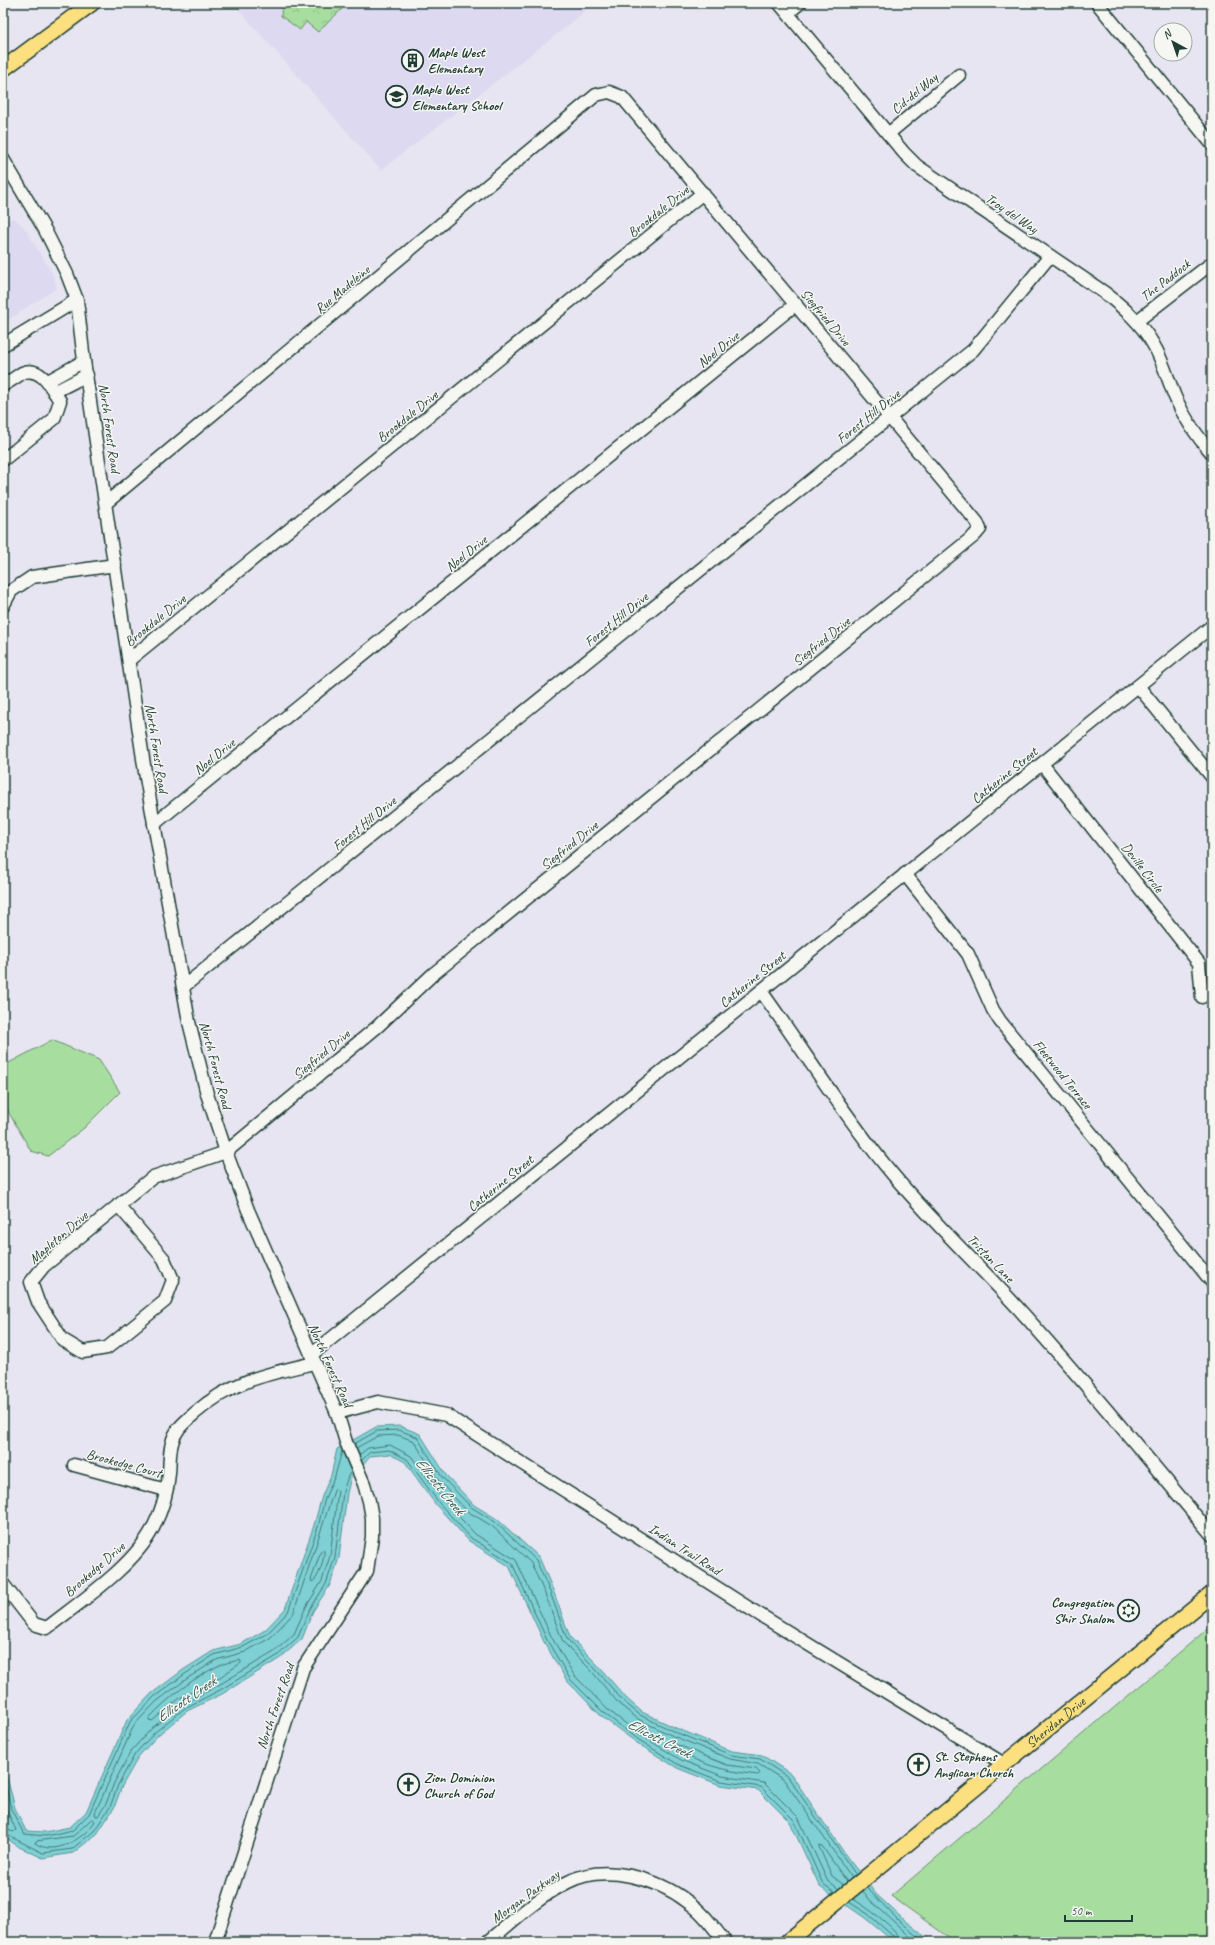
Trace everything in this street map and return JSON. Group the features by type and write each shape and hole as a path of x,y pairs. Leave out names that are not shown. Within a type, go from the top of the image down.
{"main road":[{"path":"3,69 92,3"},
{"name":"Sheridan Drive","path":"787,1942 1212,1594"}],"street":[{"name":"Troy del Way","path":"779,3 888,134 917,166 1111,298 1137,321 1154,345 1184,414 1194,430 1212,453"},
{"path":"788,13 800,3"},
{"path":"1097,3 1212,144"},
{"name":"Cid-del Way","path":"888,134 959,75"},
{"name":"Siegfried Drive","path":"226,1152 378,1027 432,975 974,536 980,529 977,522 890,417 622,97 610,92 596,95"},
{"name":"Rue Madeleine","path":"106,503 596,95"},
{"name":"North Forest Road","path":"3,159 45,230 67,274 77,300 84,361 154,824 189,1022 207,1094 226,1152 248,1210 312,1359 337,1413 346,1442 364,1484 372,1518 372,1537 367,1571 303,1668 215,1942"},
{"name":"Brookdale Drive","path":"129,660 703,193"},
{"name":"Forest Hill Drive","path":"183,987 972,350 1050,256"},
{"name":"The Paddock","path":"1137,321 1212,263"},
{"path":"3,346 77,300"},
{"name":"Noel Drive","path":"154,824 796,304"},
{"path":"48,381 84,361"},
{"path":"3,386 24,372 39,374 48,381 60,401 54,419 3,460"},
{"path":"54,392 87,375"},
{"path":"3,606 11,592 32,578 115,565"},
{"name":"Catherine Street","path":"312,1359 761,991 1212,626"},
{"path":"1138,686 1212,777"},
{"name":"Deville Circle","path":"1042,764 1199,963 1202,997"},
{"name":"Fleetwood Terrace","path":"905,874 968,954 993,1010 1000,1021 1212,1282"},
{"name":"Tristan Lane","path":"761,991 795,1038 831,1094 885,1165 940,1228 1016,1306 1061,1356 1212,1535"},
{"name":"Mapleton Drive","path":"118,1205 164,1259 173,1280 165,1300 107,1348 82,1352 64,1340 38,1302 31,1282 44,1266 118,1205 153,1177 226,1152"},
{"name":"Brookedge Drive","path":"3,1584 34,1624 48,1628 130,1559 152,1529 166,1490 174,1438 182,1424 213,1398 249,1380 312,1359"},
{"name":"Indian Trail Road","path":"337,1413 378,1402 446,1415 752,1610 1004,1764"},
{"name":"Brookedge Court","path":"74,1465 166,1490"},
{"name":"Morgan Parkway","path":"488,1942 554,1889 581,1876 601,1873 642,1880 676,1894 700,1912 725,1942"}],"shaded area":[{"name":"Maple West Elementary School","path":"233,3 594,3 570,24 381,170"},
{"path":"3,195 10,214 4,215 4,217 8,220 14,218 24,227 52,273 57,288 3,323"}],"green space":[{"path":"282,3 340,3 343,8 318,32 306,22 300,30 281,16"},
{"path":"52,1040 99,1060 120,1092 84,1128 48,1156 31,1151 9,1113 3,1095 3,1066"},
{"path":"1212,1625 1212,1942 955,1942 891,1896"}],"water":[{"name":"Ellicott Creek","path":"400,1426 420,1434 446,1475 474,1505 497,1519 539,1557 570,1637 595,1662 626,1698 642,1712 676,1728 732,1751 762,1755 791,1774 847,1857 876,1894 904,1920 932,1942 894,1942 865,1918 820,1887 790,1822 758,1790 720,1785 677,1768 637,1743 602,1717 567,1681 544,1642 509,1566 469,1541 436,1505 405,1462 390,1454 371,1456 351,1477 347,1493 339,1558 330,1585 313,1611 302,1639 279,1659 222,1694 187,1711 158,1735 139,1756 122,1786 114,1808 97,1834 73,1853 43,1858 19,1847 3,1836 3,1762 15,1808 26,1831 45,1832 70,1827 86,1812 127,1720 151,1694 183,1670 213,1651 241,1644 265,1630 285,1609 314,1525 322,1496 331,1475 337,1449 376,1427"}],"place":[{"name":"Maple West Elementary","path":"412,60"},
{"name":"Maple West Elementary School","path":"396,97"},
{"name":"Congregation Shir Shalom","path":"1129,1610"},
{"name":"St. Stephens Anglican Church","path":"918,1764"},
{"name":"Zion Dominion Church of God","path":"408,1785"}]}
